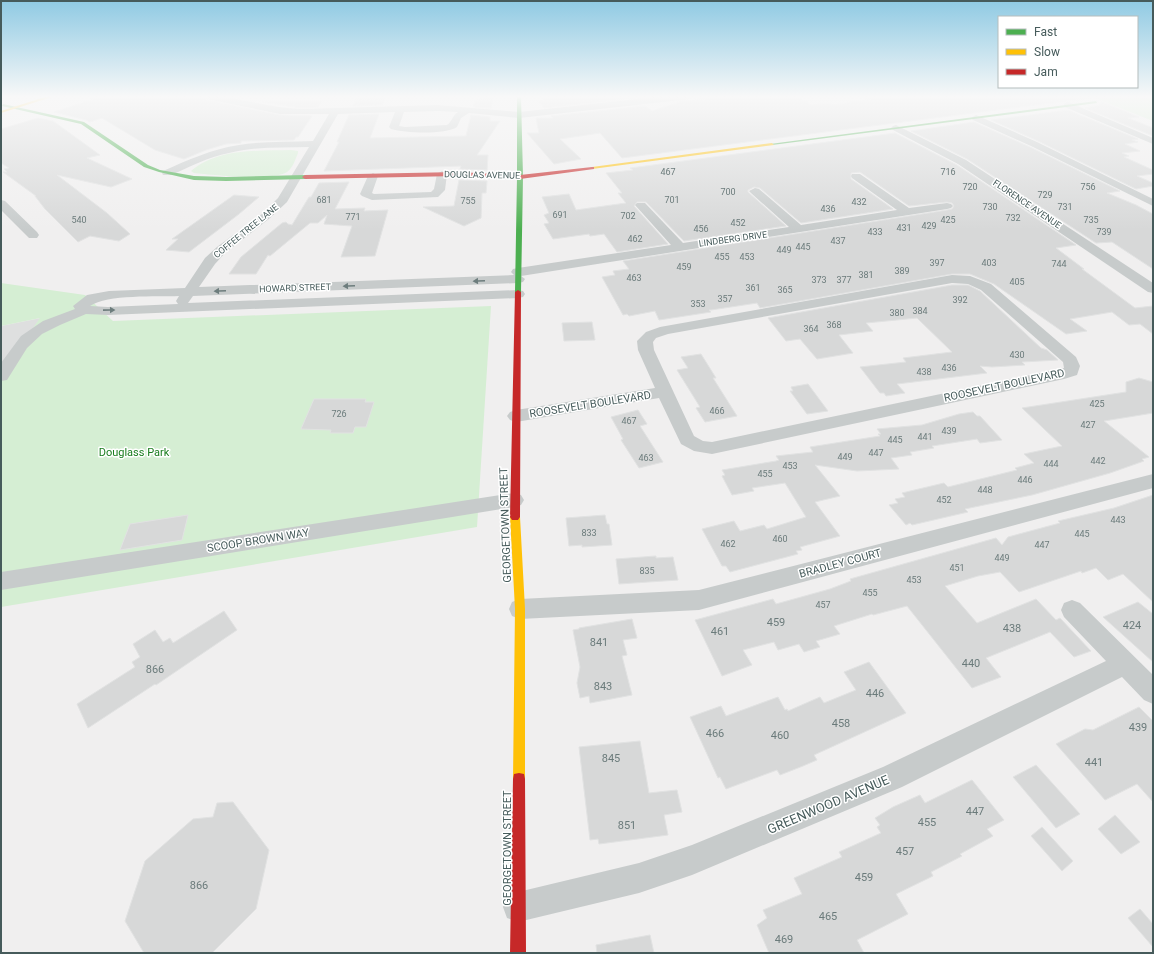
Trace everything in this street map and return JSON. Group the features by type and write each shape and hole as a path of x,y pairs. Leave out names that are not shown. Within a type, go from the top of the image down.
{"street":[{"name":"DOUGLAS AVENUE","path":"108,141 146,166 167,173 208,179 442,174 476,174 520,177 800,141"},
{"name":"COFFEE TREE LANE","path":"179,308 188,292 210,261 221,250 275,208 283,200 318,141"},
{"name":"GEORGETOWN STREET","path":"518,953 520,609 514,500 519,141"},
{"name":"FLORENCE AVENUE","path":"920,141 962,162 1003,188 1153,289"},
{"path":"1026,141 1153,202"},
{"path":"167,173 211,155 240,147 316,144"},
{"path":"373,176 366,194 368,196 379,197 434,195 439,190 442,174"},
{"path":"856,176 907,212"},
{"path":"755,191 799,229"},
{"path":"1,203 33,235"},
{"path":"641,205 680,247"},
{"name":"LINDBERG DRIVE","path":"518,276 680,247 947,206"},
{"name":"HOWARD STREET","path":"85,310 80,306 92,298 109,295 518,276"},
{"name":"ROOSEVELT BOULEVARD","path":"952,279 970,280 986,287 1070,360 1072,366 1071,371 1064,374 712,448 700,447 687,440 664,392 646,350 645,341 652,335 664,330 952,279"},
{"name":"HOWARD STREET","path":"1,376 18,349 36,331 85,310 179,308 518,294"},
{"name":"ROOSEVELT BOULEVARD","path":"516,416 664,392"},
{"name":"BRADLEY COURT","path":"520,609 699,600 1153,481"},
{"name":"SCOOP BROWN WAY","path":"1,581 514,500"},
{"path":"1072,610 1153,692"},
{"name":"GREENWOOD AVENUE","path":"518,907 639,878 692,860 892,777 1124,664"}],"shaded area":[{"path":"41,318 1,374 1,326"}],"green space":[{"path":"298,151 295,161 287,172 280,175 242,177 194,173 191,171 213,158 239,152"},
{"name":"Douglass Park","path":"1,283 85,295 113,321 491,306 477,527 1,607 1,374 40,318 1,326"}],"building":[{"path":"1,141 80,141 100,155 87,158 132,179 111,187 57,175 107,213 130,234 119,241 90,236 78,242 45,209 36,196 3,172 7,172 4,169 9,168 1,163"},
{"path":"139,141 266,141 241,141 241,143 226,144 184,159 155,150"},
{"path":"338,141 487,141 477,155 488,155 487,170 460,169 461,166 324,171 339,142 337,142"},
{"path":"534,141 562,141 581,159 554,164"},
{"path":"607,141 759,141 622,158"},
{"path":"838,141 910,141 957,165 1076,245 1056,248 1135,308 1153,306 1153,334 1140,324 1129,325 1112,312 1070,319 1087,331 1066,334 994,284 970,274 952,274 760,308 757,303 709,310 711,312 659,320 655,311 629,316 627,314 623,315 602,277 615,275 613,271 629,269 623,261 947,210 952,209 954,206 952,203 947,202 909,206 860,172 851,173 851,179 893,209 801,223 760,188 754,187 748,190 748,192 786,226 684,241 646,202 637,202 634,206 668,244 617,252 604,234 590,236 589,234 553,239 544,224 549,223 544,215 549,213 542,197 569,194 576,210 626,203 618,193 622,193 606,173 633,170 630,168"},
{"path":"930,141 1015,141 1120,191 1107,193 1153,214 1153,269 1112,242 1096,243 967,159"},
{"path":"1038,141 1134,141 1138,142 1125,144 1140,151 1122,153 1129,156 1124,157 1153,170 1153,174 1137,176 1153,183 1153,186 1136,189"},
{"path":"459,180 487,181 486,193 482,193 481,218 464,226 423,207 454,206"},
{"path":"349,182 335,209 365,208 364,211 388,210 375,256 341,257 352,226 324,224 327,215 318,223 310,223 270,256 268,255 256,274 229,274 241,257 282,223 286,222 292,225 319,183"},
{"path":"234,195 259,197 189,252 166,250 178,239 172,239"},
{"path":"952,285 968,285 980,291 1041,348 1047,350 1058,360 1022,362 1025,365 992,367 980,366 987,373 897,384 905,393 886,396 884,393 880,393 860,367 906,362 903,358 952,352 917,318 866,323 873,331 839,335 853,353 817,359 800,339 786,341 768,318"},
{"path":"592,322 595,340 564,341 562,323"},
{"path":"701,354 716,378 713,378 737,416 705,422 696,408 700,407 677,370 688,368 681,357"},
{"path":"1139,378 1153,382 1153,413 1104,421 1149,457 1142,459 1144,461 1110,473 1032,495 965,509 968,512 912,525 910,523 906,525 889,505 898,503 895,499 905,497 902,493 944,483 948,487 1017,470 1015,468 1034,463 1024,454 1062,446 1022,408 1126,392 1126,382"},
{"path":"808,384 828,411 807,414 790,391 793,391 791,387"},
{"path":"314,399 366,399 365,402 374,402 366,427 355,427 353,433 330,433 331,430 301,429"},
{"path":"638,410 647,424 640,426 663,462 639,468 621,440 623,439 611,417"},
{"path":"973,412 977,416 980,416 1002,440 980,443 977,439 932,446 934,448 910,452 912,455 891,458 899,469 857,471 815,465 840,496 815,502 840,536 800,547 802,550 796,551 798,554 730,572 726,566 722,566 702,529 734,521 740,531 764,525 767,529 806,517 785,483 752,488 754,491 732,495 722,476 725,475 722,470 779,460 776,456 813,452 810,447 880,436 878,434 881,434 877,429 922,425 959,414"},
{"path":"1153,495 1153,602 1123,574 1108,580 1096,568 1082,573 1081,571 1019,592 1000,572 978,576 945,586 977,623 1036,599 1056,620 1060,618 1091,651 1074,657 1050,632 986,658 1001,677 972,688 907,606 872,614 834,626 840,634 816,641 820,647 804,652 799,644 778,650 774,642 743,650 752,665 722,676 695,620 773,599 776,604 830,589 851,581 850,579 996,538 1002,545 1008,537 1060,523 1058,521 1114,508"},
{"path":"188,515 182,540 120,550 130,524"},
{"path":"605,515 607,524 609,524 612,545 582,547 582,545 569,546 566,518"},
{"path":"656,556 656,558 673,557 678,580 619,584 616,559"},
{"path":"1138,602 1153,614 1153,662 1103,617"},
{"path":"224,611 237,630 156,685 155,684 88,728 77,704 135,667 132,662 140,657 133,644 155,630 163,642 170,638 173,643"},
{"path":"632,619 637,638 623,640 627,655 622,656 632,695 590,703 589,696 580,698 577,683 580,667 573,630"},
{"path":"869,662 906,713 814,755 817,760 803,766 780,775 777,770 726,789 720,777 718,778 690,717 721,706 726,716 778,697 785,710 787,709 788,711 820,697 824,703 856,690 844,672"},
{"path":"1139,707 1153,721 1153,802 1137,784 1105,800 1056,744 1085,729 1093,730"},
{"path":"640,741 649,793 677,790 682,812 664,815 668,835 599,844 598,839 590,840 579,747"},
{"path":"1036,765 1080,814 1056,828 1013,777"},
{"path":"972,780 1004,820 987,829 993,836 960,854 962,856 931,872 933,876 896,894 908,914 857,940 864,953 769,953 757,925 767,918 763,910 802,894 794,878 842,857 839,852 881,833 877,827 880,825 875,818 893,807 920,795 925,803"},
{"path":"233,802 269,850 256,909 212,953 144,953 125,921 145,861 193,819 213,817 217,803"},
{"path":"1115,815 1140,842 1121,854 1098,829"},
{"path":"1042,827 1073,861 1062,871 1031,836"},
{"path":"1140,909 1153,924 1153,947 1128,918"},
{"path":"650,935 654,953 597,953 596,945"}],"traffic: fast":[{"path":"108,141 146,166 159,171 194,178 226,179 305,177"},
{"path":"518,292 520,141"},
{"path":"772,144 799,141"}],"traffic: slow":[{"path":"592,168 772,144"},
{"path":"515,517 520,609 519,779"}],"traffic: jam":[{"path":"305,177 458,174 520,177 592,168"},
{"path":"515,517 518,292"},
{"path":"518,953 519,779"}]}
